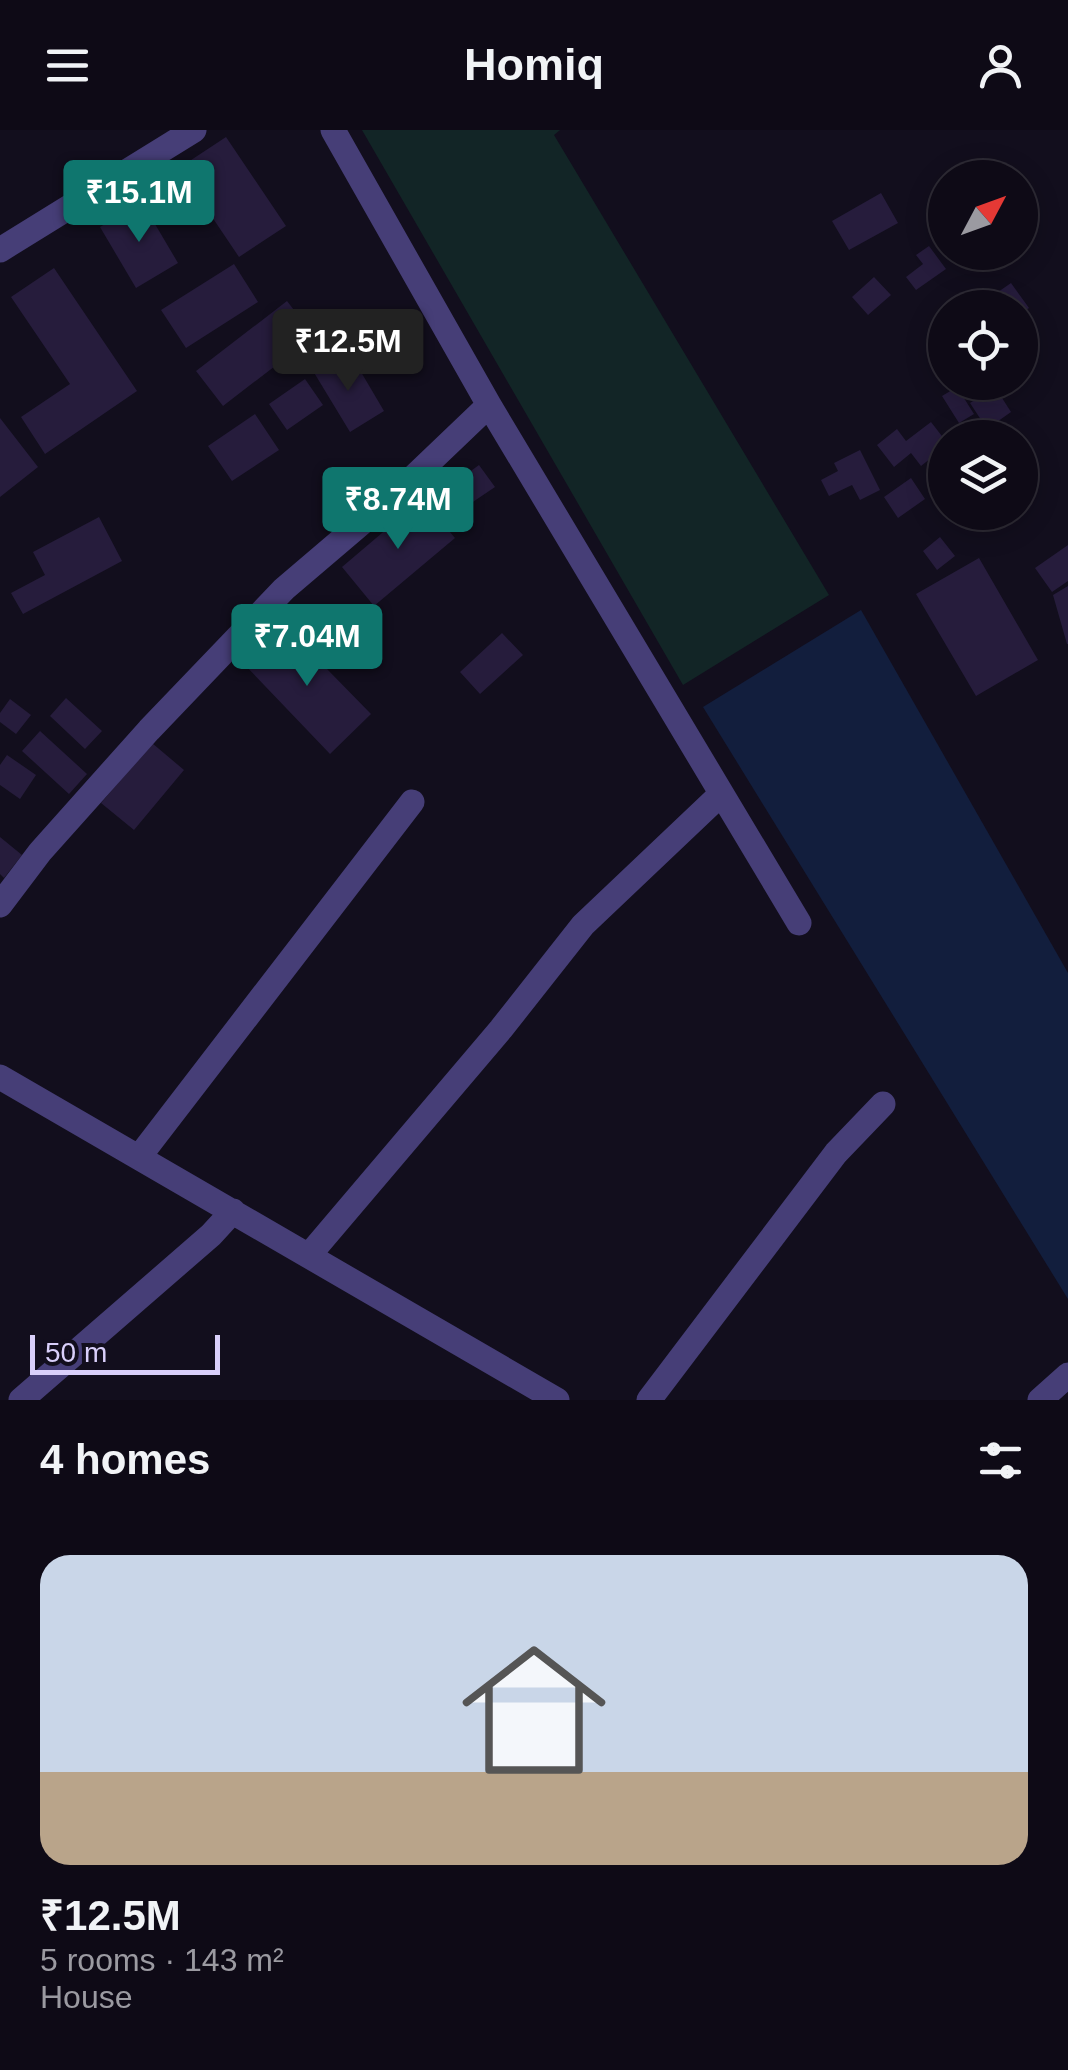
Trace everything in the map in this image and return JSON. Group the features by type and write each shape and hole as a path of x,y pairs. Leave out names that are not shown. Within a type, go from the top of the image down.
{"street":[{"path":"0,250 194,130"},
{"path":"334,130 489,405 799,923"},
{"path":"0,905 40,852 137,744 284,589 399,491 489,405"},
{"path":"310,1254 502,1029 583,925 720,795"},
{"path":"139,1157 412,802"},
{"path":"0,1077 557,1400"},
{"path":"649,1400 836,1154 883,1104"},
{"path":"21,1400 211,1235 233,1211"},
{"path":"1040,1400 1068,1375"}],"green space":[{"path":"362,130 560,130 554,135 829,595 683,685"}],"water":[{"path":"861,610 1068,973 1068,1299 703,707"}],"building":[{"path":"226,137 286,226 239,257 179,168"},
{"path":"881,193 898,223 849,250 832,221"},
{"path":"142,202 178,263 136,288 100,227"},
{"path":"928,247 928,270 945,270 916,290 906,277 923,264 916,255"},
{"path":"234,264 258,302 186,348 161,310"},
{"path":"54,268 137,391 45,454 21,417 70,384 11,297"},
{"path":"874,277 891,295 868,315 852,297"},
{"path":"287,301 314,336 223,406 196,371"},
{"path":"329,354 345,381 361,372 384,411 350,432 310,366"},
{"path":"305,379 323,405 287,430 269,404"},
{"path":"945,400 965,400 974,414 957,420"},
{"path":"1003,400 1011,412 1000,420 981,420 970,403"},
{"path":"255,414 279,450 232,481 208,446"},
{"path":"0,418 38,467 0,497"},
{"path":"928,424 928,460 921,466 911,453 894,467 877,445 897,429 906,441"},
{"path":"860,450 880,490 860,500 852,485 829,496 821,480 838,471 834,463"},
{"path":"479,465 495,487 461,510 446,489"},
{"path":"911,478 925,499 898,518 884,497"},
{"path":"422,499 455,538 374,606 342,567"},
{"path":"99,517 122,561 23,614 11,593 45,575 33,552"},
{"path":"940,537 955,556 937,570 923,551"},
{"path":"1068,545 1068,581 1052,592 1035,568"},
{"path":"979,558 1038,660 976,696 916,594"},
{"path":"1068,586 1068,644 1067,644 1053,595"},
{"path":"284,625 371,714 330,754 244,664"},
{"path":"502,633 523,655 480,694 460,672"},
{"path":"66,698 102,731 85,749 50,716"},
{"path":"10,699 31,715 16,734 0,722 0,713"},
{"path":"40,731 87,774 69,794 22,751"},
{"path":"152,743 184,770 134,830 101,803"},
{"path":"7,755 36,775 20,799 0,785 0,765"},
{"path":"0,837 22,855 4,878 0,874"}]}
